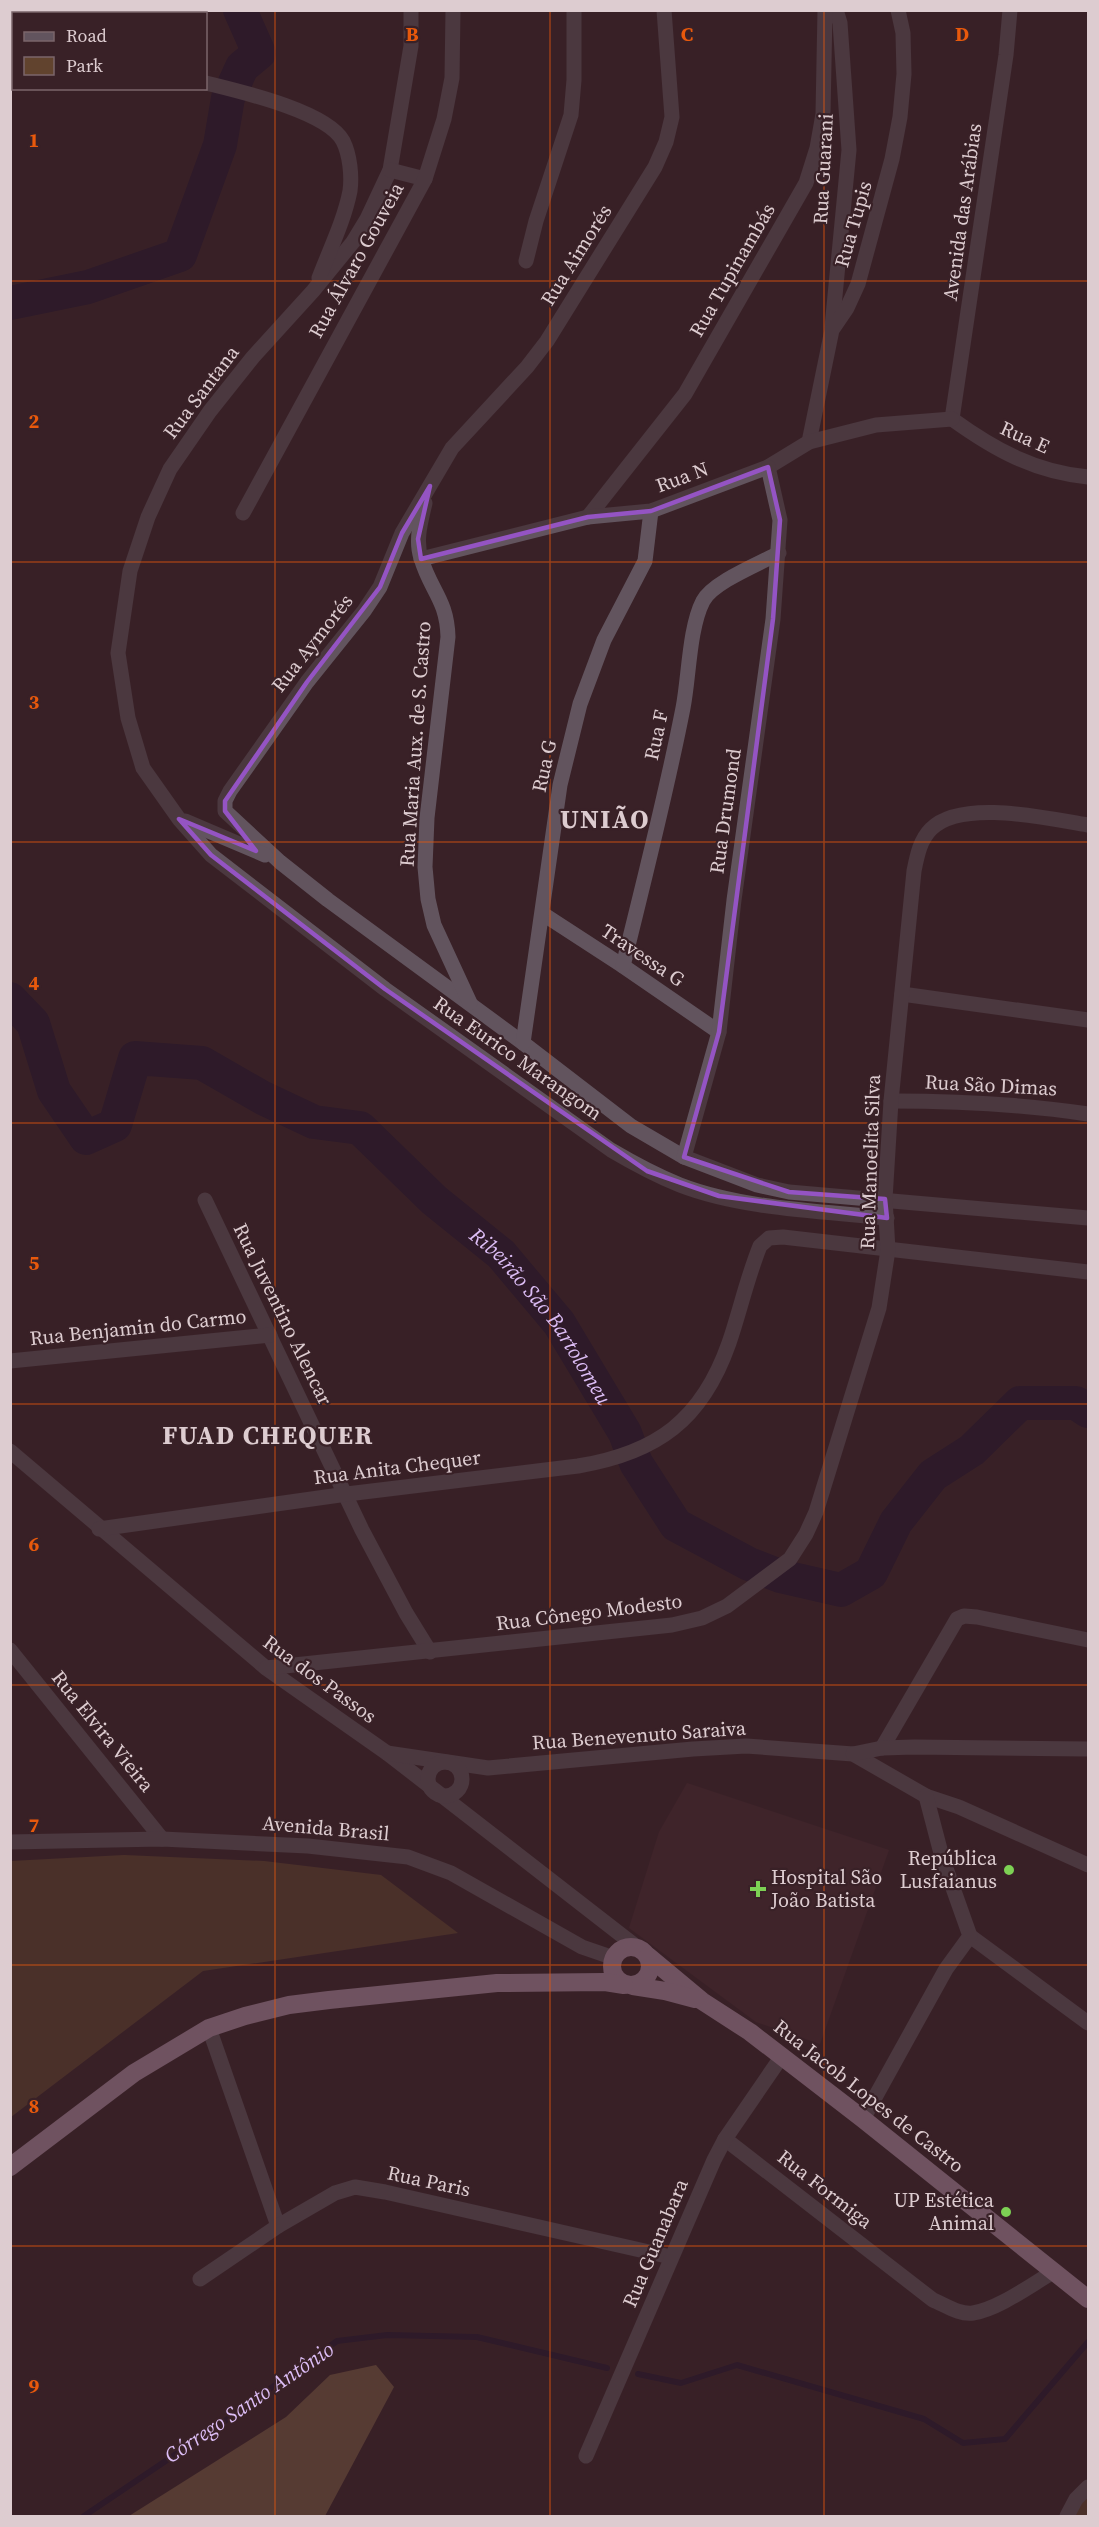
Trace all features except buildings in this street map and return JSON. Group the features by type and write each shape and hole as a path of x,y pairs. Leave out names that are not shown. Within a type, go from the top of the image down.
{"highway":[{"path":"575,1983 627,1955 651,1962 649,1975 645,1981 629,1985 615,1977 627,1955"},
{"name":"Rua Jacob Lopes de Castro","path":"627,1955 702,2001 782,2056 1089,2299"},
{"name":"Rua Jacob Lopes de Castro","path":"10,2167 134,2073 209,2028 278,2008 328,2000 497,1983 605,1982 665,1991 702,2001"}],"street":[{"name":"Rua Santana","path":"179,819 143,768 128,718 118,652 130,571 148,517 170,469 210,411 253,357 313,291 353,242 367,219 390,170 411,46 411,10"},
{"name":"Rua Álvaro Gouveia","path":"243,513 425,179 444,119 452,78 453,10"},
{"path":"526,261 539,211 572,115 574,10"},
{"name":"Rua Aimorés","path":"430,486 452,448 527,367 547,341 655,167 666,142 672,117 663,10"},
{"name":"Rua Tupinambás","path":"588,517 685,394 806,183 817,148 823,114 825,10"},
{"name":"Rua Guarani","path":"832,330 849,150 842,46 836,10"},
{"name":"Rua Tupis","path":"809,442 832,330 847,308 858,284 892,159 900,117 904,74 903,33 898,10"},
{"name":"Avenida das Arábias","path":"952,418 1006,55 1010,10"},
{"path":"211,84 304,112 324,123 342,140 350,162 350,189 343,215 313,291"},
{"path":"390,170 425,179"},
{"name":"Rua N","path":"421,559 588,517 651,511 768,467 809,442 876,425 952,418"},
{"name":"Rua E","path":"952,418 983,441 1033,466 1062,474 1089,477"},
{"name":"Rua Drumond","path":"684,1157 719,1032 734,900 771,630 780,520 768,467"},
{"name":"Rua Maria Aux. de S. Castro","path":"430,486 418,539 421,559 447,616 448,637 427,818 425,867 428,899 434,925 471,1005"},
{"name":"Rua Aymorés","path":"231,819 225,811 225,801 230,791 307,682 364,611 380,587 402,533 430,486"},
{"name":"Rua G","path":"523,1043 560,785 569,747 580,704 604,640 645,561 651,511"},
{"name":"Rua F","path":"623,966 673,757 696,622 703,600 715,588 779,553"},
{"name":"Rua Manoelita Silva","path":"816,1512 879,1308 888,1250 885,1199 891,1101 914,871 920,844 931,829 947,818 970,813 1021,815 1089,825"},
{"path":"179,819 280,861"},
{"name":"Rua Eurico Marangom","path":"179,819 211,855 385,989 611,1150 647,1171 682,1186 719,1196 767,1205 887,1218"},
{"name":"Rua Eurico Marangom","path":"231,819 280,861 398,953 523,1043 631,1126 684,1157 747,1182 789,1192 1089,1218"},
{"name":"Travessa G","path":"543,914 719,1032"},
{"path":"902,994 1089,1020"},
{"name":"Rua São Dimas","path":"891,1101 952,1101 1044,1107 1089,1114"},
{"name":"Rua Juventino Alencar","path":"205,1200 367,1540 430,1652"},
{"name":"Rua Anita Chequer","path":"99,1529 347,1494 608,1461 662,1438 689,1417 706,1393 729,1345 760,1246 769,1238 783,1237 888,1250"},
{"path":"888,1250 1089,1272"},
{"name":"Rua Benjamin do Carmo","path":"10,1361 270,1335"},
{"name":"Rua dos Passos","path":"10,1451 99,1529 266,1668 387,1753 436,1794 614,1928 627,1955"},
{"name":"Rua Cônego Modesto","path":"430,1652 672,1625 702,1618 727,1606 790,1559 806,1534 816,1512"},
{"path":"882,1748 957,1619 963,1616 978,1617 1089,1640"},
{"name":"Rua Elvira Vieira","path":"10,1650 162,1839"},
{"path":"266,1668 430,1652"},
{"name":"Rua Benevenuto Saraiva","path":"488,1768 746,1746 853,1754 927,1796 959,1807 1089,1865"},
{"path":"853,1754 882,1748 1089,1749"},
{"path":"387,1753 488,1768"},
{"path":"471,1819 459,1801 460,1786 460,1772 449,1763 439,1764 429,1775 430,1786 436,1794 453,1795 460,1786 467,1778 488,1768"},
{"path":"927,1796 942,1857 970,1936 1089,2023"},
{"name":"Avenida Brasil","path":"10,1842 162,1839 308,1846 408,1857 451,1873 582,1947 627,1955"},
{"path":"863,2119 946,1969 970,1936"},
{"path":"209,2028 278,2226"},
{"name":"Rua Guanabara","path":"586,2456 671,2257 725,2139 782,2056"},
{"name":"Rua Formiga","path":"725,2139 933,2300 953,2309 971,2314 993,2306 1055,2271"},
{"name":"Rua Paris","path":"200,2279 278,2226 335,2193 355,2187 671,2257"},
{"path":"1067,2517 1077,2499 1089,2487"}],"highlighted area":[{"path":"768,467 780,520 773,619 719,1032 684,1157 789,1192 885,1199 887,1218 719,1196 647,1171 385,989 211,855 179,819 256,851 225,811 225,801 307,682 380,587 402,533 430,486 418,539 421,559 588,517 651,511"}],"shaded area":[{"name":"Hospital São João Batista","path":"687,1783 889,1850 820,2044 756,2022 629,1928 659,1832"},
{"path":"376,2365 394,2387 325,2516 129,2516 286,2417 330,2375"}],"green space":[{"path":"124,1855 264,1861 381,1875 458,1933 203,1971 11,2117 11,1861"},
{"path":"1088,2496 1088,2516 1073,2516 1077,2508"}],"waterway":[{"name":"Ribeirão São Bartolomeu","path":"10,303 88,287 180,255 220,145 228,98 242,67 259,53 240,10"},
{"name":"Ribeirão São Bartolomeu","path":"10,999 33,1023 54,1091 86,1138 115,1125 135,1058 202,1063 263,1098 314,1122 360,1128 434,1200 501,1254 559,1323 625,1433 636,1463 676,1525 749,1564 780,1576 841,1590 871,1573 896,1522 933,1475 972,1450 1020,1403 1076,1403 1088,1411"},
{"name":"Córrego Santo Antônio","path":"84,2516 222,2423 337,2341 387,2335 477,2337 607,2368"},
{"name":"Córrego Santo Antônio","path":"638,2374 681,2383 737,2365 924,2419 963,2443 1005,2439 1088,2342"}],"place":[{"name":"República Lusfaianus","path":"1009,1870"},
{"name":"Hospital São João Batista","path":"758,1889"},
{"name":"UP Estética Animal","path":"1006,2212"}],"district":[{"name":"UNIÃO","path":"605,819"},
{"name":"FUAD CHEQUER","path":"268,1435"}]}
